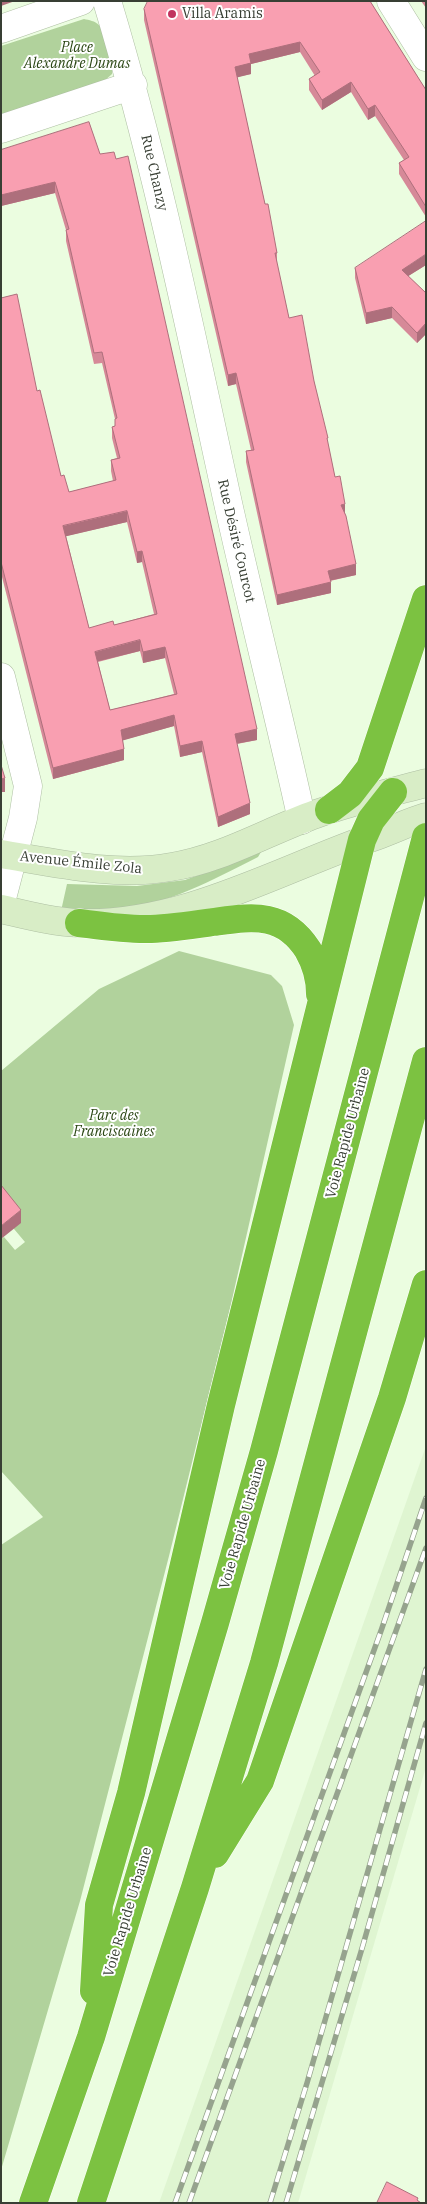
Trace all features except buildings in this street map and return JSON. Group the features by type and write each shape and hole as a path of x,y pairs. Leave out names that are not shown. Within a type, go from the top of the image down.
{"highway":[{"path":"91,2037 99,1906 122,1831 135,1778 221,1405 320,1000 373,810 379,745 426,599"},
{"path":"329,810 350,794 373,810"},
{"name":"Voie Rapide Urbaine","path":"33,2203 91,2037 203,1664 264,1451 426,837"},
{"path":"78,923 148,929 244,918 274,920 294,934 304,944 312,958 320,983 320,1000"},
{"path":"91,2203 195,1888 288,1576 426,1061"},
{"path":"195,1888 260,1781 392,1398 426,1284"}],"main road":[{"path":"1,909 78,923 146,918 200,903 241,890 373,810 426,783"},
{"name":"Avenue Émile Zola","path":"7,855 110,869 163,868 212,857 329,810"},
{"path":"373,810 426,817"},
{"path":"373,810 426,829"},
{"path":"200,903 230,880 287,848 300,830 302,820"}],"street":[{"path":"1,28 81,1"},
{"path":"1,129 133,85 108,1"},
{"path":"391,1 426,57"},
{"name":"Rue Chanzy","path":"133,85 174,261"},
{"name":"Rue Désiré Courcot","path":"174,261 253,616 302,820"},
{"path":"1,677 28,786 23,818 7,855 1,902"}],"shaded area":[{"path":"426,1446 426,1767 298,2203 159,2203"}],"green space":[{"name":"Place Alexandre Dumas","path":"84,19 97,24 106,35 109,41 112,74 102,83 1,116 1,46"},
{"path":"261,852 258,857 207,882 153,903 115,910 61,911 67,884 137,886 185,880"},
{"name":"Parc des Franciscaines","path":"179,951 271,975 282,986 294,1025 231,1304 169,1556 80,1901 1,2170 1,1545 43,1517 1,1471 1,1239 4,1237 15,1250 25,1242 14,1229 1,1198 1,1071 99,989"}],"railway":[{"path":"175,2203 382,1628 426,1498"},
{"path":"189,2203 426,1548"},
{"path":"270,2203 307,2083 426,1669"},
{"path":"286,2203 363,1945 426,1723"}],"place":[{"name":"Villa Aramis","path":"172,14"}]}
